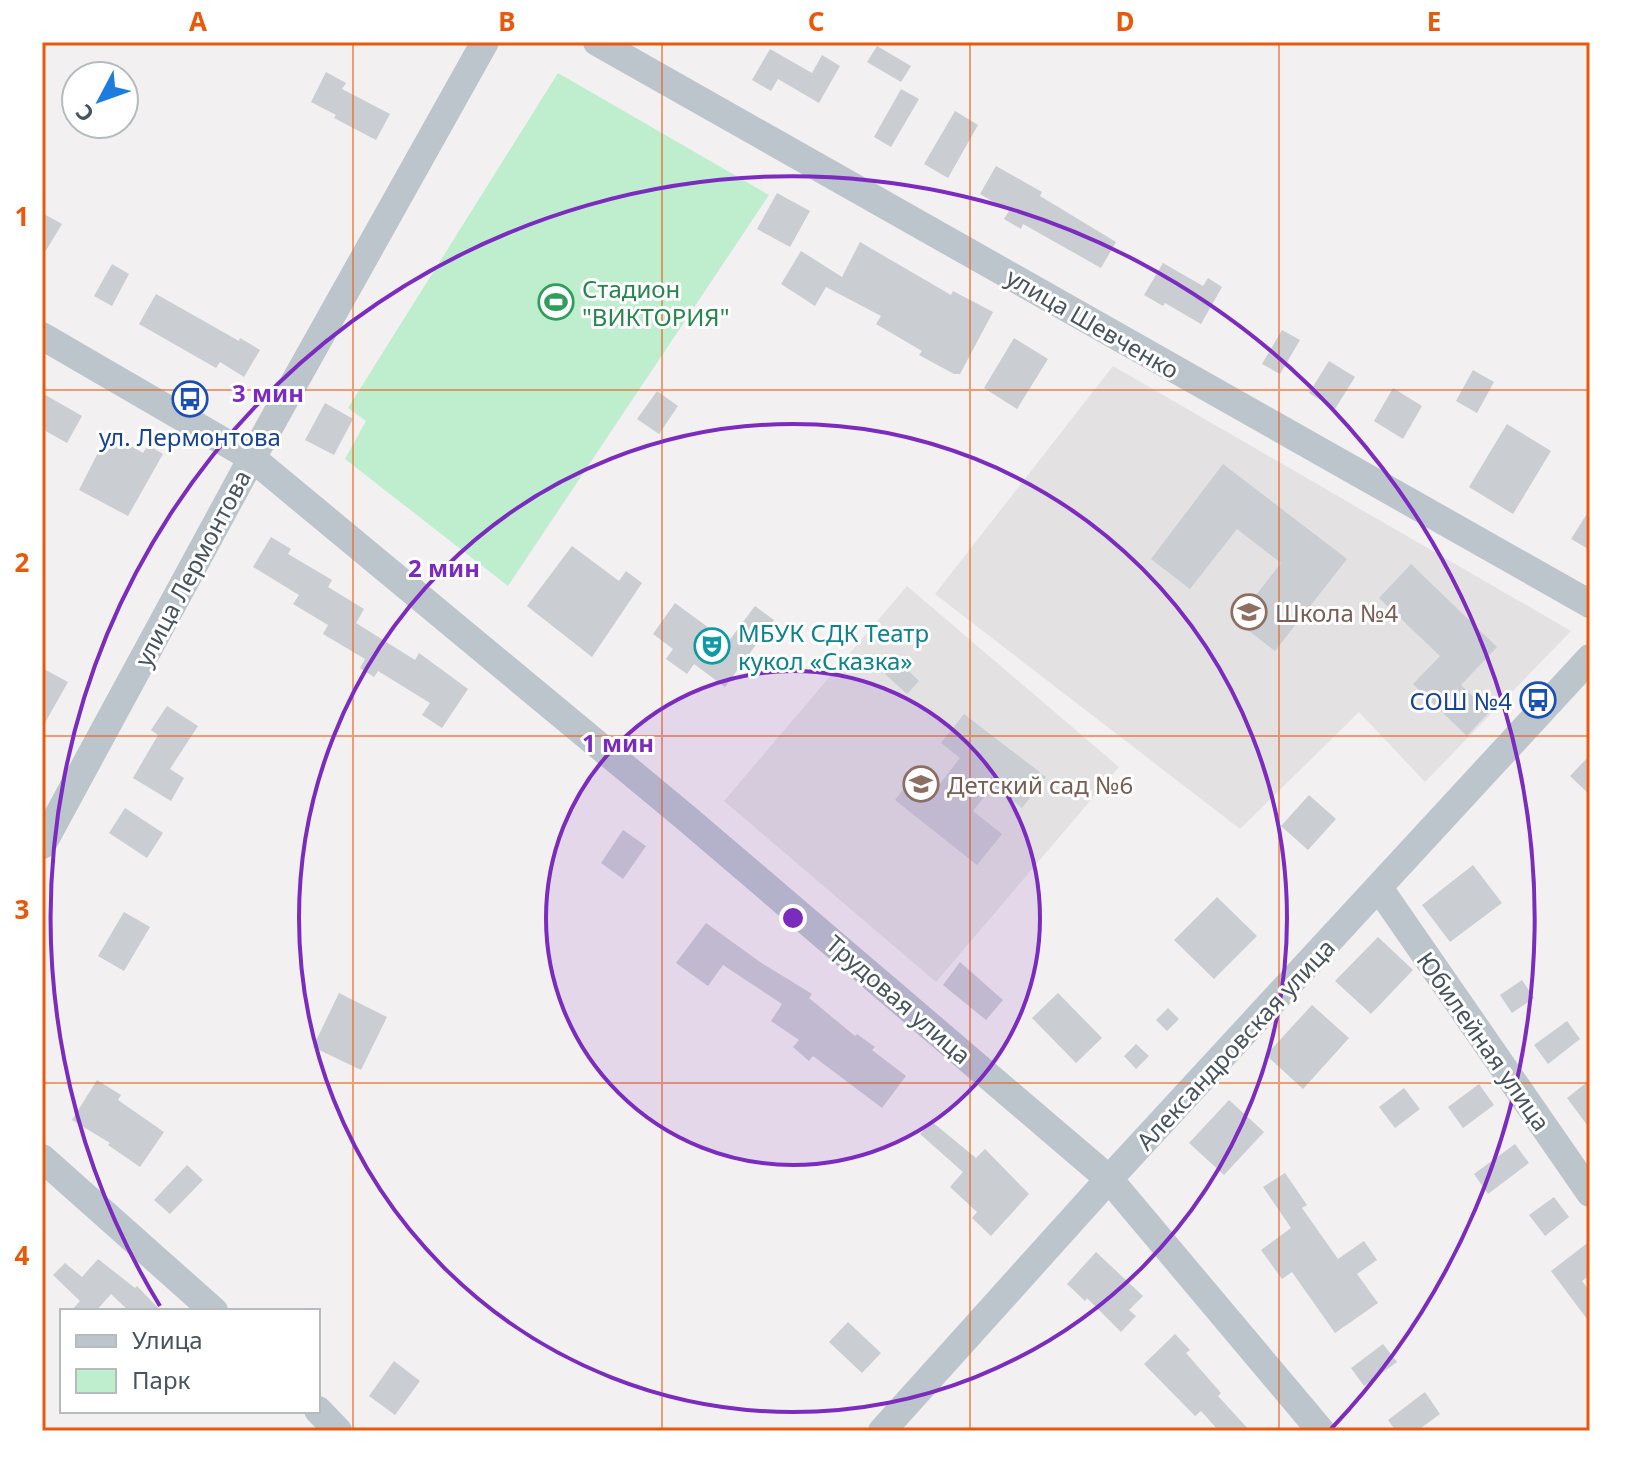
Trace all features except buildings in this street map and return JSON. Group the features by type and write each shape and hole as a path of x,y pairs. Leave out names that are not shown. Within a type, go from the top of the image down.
{"street":[{"name":"улица Лермонтова","path":"42,845 252,458 485,42"},
{"name":"улица Шевченко","path":"597,42 1590,604"},
{"name":"Трудовая улица","path":"42,336 252,458 685,817 1109,1179 1321,1431"},
{"name":"Александровская улица","path":"882,1431 1109,1179 1590,658"},
{"name":"Юбилейная улица","path":"1379,888 1590,1193"},
{"path":"42,1158 212,1309"},
{"path":"320,1412 338,1431"}],"shaded area":[{"name":"Школа №4","path":"1113,366 1571,631 1425,782 1359,712 1240,829 935,594"},
{"name":"Детский сад №6","path":"907,586 1119,767 936,982 724,801"}],"green space":[{"name":"Стадион \"ВИКТОРИЯ\"","path":"558,73 769,195 508,586 345,459 366,421 348,408"}],"place":[{"name":"Стадион \"ВИКТОРИЯ\"","path":"556,302"},
{"name":"ул. Лермонтова","path":"190,399"},
{"name":"Школа №4","path":"1249,612"},
{"name":"МБУК СДК Театр кукол «Сказка»","path":"712,646"},
{"name":"СОШ №4","path":"1538,700"},
{"name":"Детский сад №6","path":"921,784"}]}
